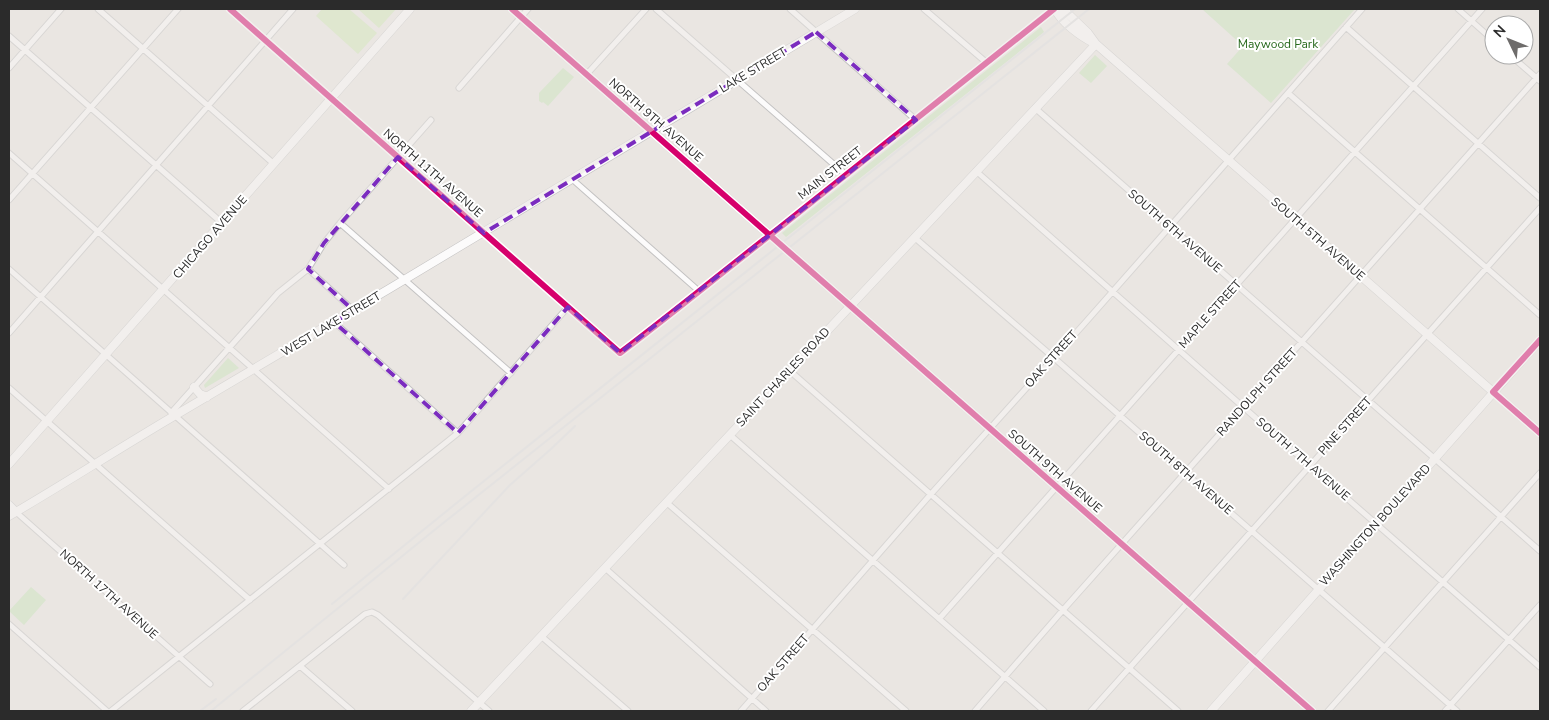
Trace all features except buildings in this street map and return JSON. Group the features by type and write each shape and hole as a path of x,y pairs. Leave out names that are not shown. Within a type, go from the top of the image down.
{"main road":[{"name":"CHICAGO AVENUE","path":"9,464 410,9"},
{"name":"NORTH 9TH AVENUE","path":"512,9 784,248"},
{"name":"LAKE STREET","path":"652,132 855,9"},
{"path":"1054,9 1057,14 1069,20"},
{"path":"1059,9 1062,9 1069,20"},
{"name":"SOUTH 5TH AVENUE","path":"1069,20 1088,33 1096,44 1540,433"},
{"name":"SAINT CHARLES ROAD","path":"471,711 913,237 1096,44"},
{"name":"WEST LAKE STREET","path":"9,516 173,414 254,370 652,132"},
{"name":"SOUTH 9TH AVENUE","path":"784,248 1312,711"},
{"name":"WASHINGTON BOULEVARD","path":"1211,711 1540,340"},
{"path":"194,387 200,394 207,397"},
{"name":"NORTH 17TH AVENUE","path":"9,505 16,512"}],"street":[{"path":"9,68 61,9"},
{"path":"98,9 274,164"},
{"path":"9,200 178,9"},
{"name":"NORTH 11TH AVENUE","path":"230,9 620,353"},
{"path":"9,333 293,9"},
{"path":"459,88 528,9"},
{"path":"587,74 646,9"},
{"path":"656,9 846,175"},
{"path":"790,9 916,120"},
{"path":"924,9 987,63"},
{"name":"MAIN STREET","path":"620,353 700,292 1054,9"},
{"name":"OAK STREET","path":"741,711 988,428 1113,291 1362,9"},
{"path":"1458,9 1484,32"},
{"name":"MAPLE STREET","path":"939,619 1482,9"},
{"path":"1346,27 1540,198"},
{"path":"9,36 222,223"},
{"path":"1523,65 1539,78"},
{"name":"RANDOLPH STREET","path":"975,711 1360,276 1539,78"},
{"path":"1288,93 1540,315"},
{"name":"SOUTH 6TH AVENUE","path":"1036,108 1540,551"},
{"path":"173,414 194,387 278,294 308,269 324,243 340,223 430,120"},
{"path":"9,153 389,489"},
{"name":"SOUTH 7TH AVENUE","path":"976,170 1540,667"},
{"path":"572,180 700,292"},
{"name":"PINE STREET","path":"1091,711 1540,208"},
{"path":"340,223 511,373"},
{"name":"SOUTH 8TH AVENUE","path":"913,237 1120,415 1457,711"},
{"path":"308,269 354,311"},
{"path":"9,270 344,565"},
{"path":"9,624 109,711 458,433 568,307"},
{"path":"334,322 458,433"},
{"path":"790,371 1178,711"},
{"path":"9,388 250,600"},
{"path":"730,435 1044,711"},
{"path":"1328,711 1540,473"},
{"path":"666,502 906,711"},
{"name":"NORTH 17TH AVENUE","path":"16,512 210,684"},
{"path":"606,568 766,711"},
{"path":"1445,711 1540,605"},
{"path":"243,711 365,614 372,612 378,615 489,711"},
{"path":"541,636 628,711"},
{"path":"300,666 352,711"}],"highlighted area":[{"path":"816,32 916,120 620,353 568,307 458,433 334,322 354,311 308,269 324,243 398,157 484,233"}],"green space":[{"path":"322,9 349,9 377,33 358,54 316,16"},
{"path":"358,9 396,9 379,28"},
{"name":"Maywood Park","path":"1202,9 1355,9 1271,103 1227,64 1243,46"},
{"path":"1041,27 1044,32 786,237 782,233"},
{"path":"1095,55 1107,66 1091,83 1079,73"},
{"path":"563,68 574,77 548,106 539,101 539,93"},
{"path":"228,358 239,368 205,388 204,385"},
{"path":"31,587 46,600 24,625 9,611"}],"railway":[{"path":"332,604 1075,9"},
{"path":"211,711 432,532 1089,9"},
{"path":"403,599 510,485 575,426"},
{"path":"200,711 216,699"}],"cycle path":[{"path":"230,9 620,353 1054,9"},
{"path":"512,9 1312,711"},
{"path":"1540,340 1493,392 1540,433"}]}
